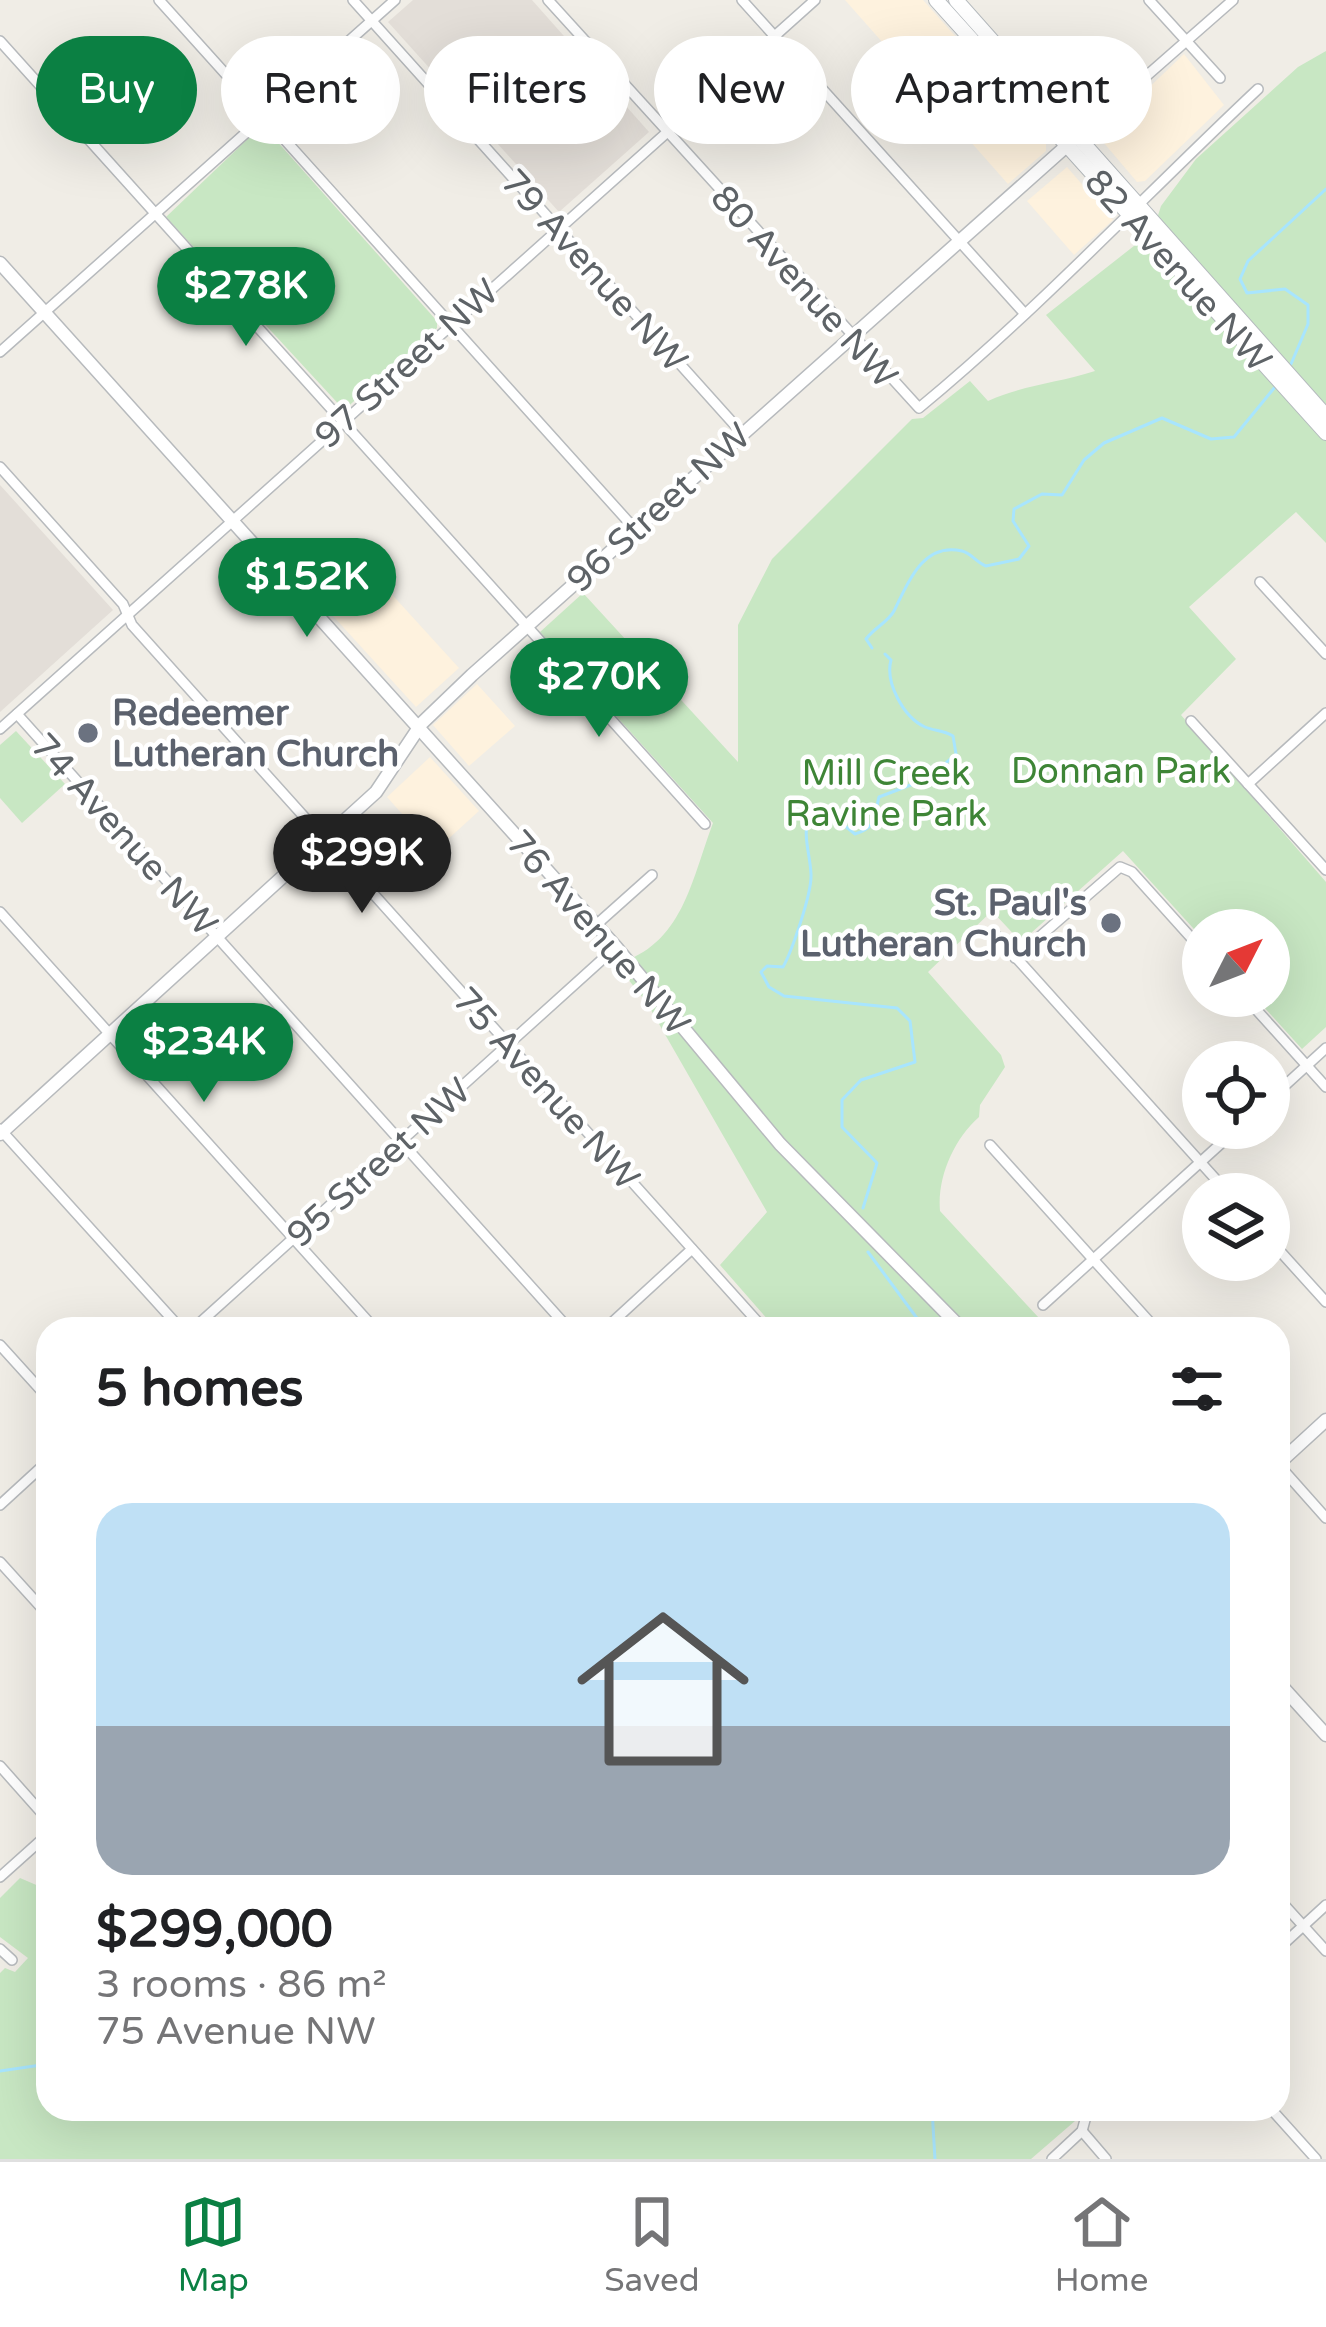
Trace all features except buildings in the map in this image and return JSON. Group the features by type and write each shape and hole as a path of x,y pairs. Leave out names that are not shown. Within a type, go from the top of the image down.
{"main road":[{"name":"82 Avenue NW","path":"936,0 971,36"},
{"name":"82 Avenue NW","path":"956,0 986,36"},
{"name":"82 Avenue NW","path":"1075,144 1326,416"},
{"name":"82 Avenue NW","path":"1167,246 1326,433"}],"street":[{"path":"159,0 221,69"},
{"name":"79 Avenue NW","path":"353,0 741,432"},
{"path":"355,36 395,0"},
{"name":"80 Avenue NW","path":"548,0 654,117"},
{"path":"742,0 774,36"},
{"name":"97 Street NW","path":"774,36 815,0"},
{"path":"1149,0 1220,78"},
{"name":"96 Street NW","path":"1152,71 1233,0"},
{"path":"0,41 705,824"},
{"path":"827,95 1025,314 1258,88"},
{"name":"97 Street NW","path":"0,729 654,142"},
{"path":"0,352 233,144"},
{"path":"288,144 634,528"},
{"name":"80 Avenue NW","path":"679,144 850,337 920,408 1025,314"},
{"name":"96 Street NW","path":"1,1132 382,786 418,727 527,625 1069,144"},
{"name":"76 Avenue NW","path":"0,263 616,946 791,1156 950,1317"},
{"name":"75 Avenue NW","path":"0,467 324,839 753,1317"},
{"path":"1261,582 1326,654"},
{"name":"74 Avenue NW","path":"17,713 558,1317"},
{"path":"1248,784 1326,713"},
{"path":"1191,721 1326,870"},
{"path":"1016,958 1112,870 1124,867 1182,929"},
{"path":"596,925 652,875"},
{"path":"0,912 364,1317"},
{"path":"993,932 1210,1173"},
{"name":"95 Street NW","path":"207,1317 616,946"},
{"path":"1263,1017 1326,1087"},
{"path":"1290,1081 1326,1048"},
{"path":"1,1132 171,1317"},
{"path":"990,1145 1145,1317"},
{"path":"1043,1305 1215,1149"},
{"path":"618,1317 692,1250"},
{"path":"1290,1262 1326,1302"},
{"path":"0,1345 36,1386"},
{"path":"1290,1453 1326,1420"},
{"path":"0,1505 36,1472"},
{"path":"1290,1478 1326,1518"},
{"path":"0,1562 36,1602"},
{"path":"1290,1695 1326,1735"},
{"path":"0,1766 36,1806"},
{"path":"0,1877 36,1845"},
{"path":"1290,1938 1326,1905"},
{"path":"1290,1911 1326,1952"},
{"path":"0,1949 12,1960"},
{"path":"1052,2159 1082,2131 1085,2121"},
{"path":"1282,2121 1316,2159"},
{"path":"1082,2131 1106,2159"}],"shaded area":[{"path":"413,0 532,0 564,36 424,36 424,62 388,22"},
{"path":"845,0 923,0 955,36 877,36"},
{"path":"1184,54 1224,105 1145,181 1137,182 1105,144 1152,144 1152,85"},
{"path":"630,111 649,132 559,212 498,144 630,144"},
{"path":"973,144 1046,144 1046,151 1008,184"},
{"path":"1067,167 1113,220 1074,255 1027,201"},
{"path":"0,485 113,610 0,712"},
{"path":"366,566 459,668 416,707 323,605"},
{"path":"477,684 515,726 469,766 433,725"},
{"path":"430,757 479,811 435,851 387,797"}],"green space":[{"name":"Mill Creek Ravine Park","path":"1326,51 1326,543 1296,512 1189,607 1236,659 1181,715 1326,882 1326,1027 1302,1049 1273,1017 1290,1017 1290,909 1182,909 1182,916 1123,851 1021,942 992,911 928,972 1001,1055 1005,1067 980,1105 979,1117 949,1159 940,1211 1038,1317 766,1317 720,1265 767,1212 647,1003 616,964 639,955 670,926 690,888 713,823 540,632 583,593 738,762 738,625 772,559 912,419 923,418 970,381 988,401 1095,371 1046,315 1153,231 1161,206 1196,159 1298,67"},
{"path":"242,144 279,144 437,321 437,328 344,410 166,217"},
{"path":"16,731 65,784 22,823 0,798 0,745"},
{"path":"20,1878 36,1885 36,2121 1075,2121 1031,2159 0,2159 0,1973 5,1968 15,1972 28,1958 0,1937 0,1898"}],"waterway":[{"path":"1291,364 1308,324 1308,305 1285,289 1247,293 1240,279 1248,261 1326,189"},
{"path":"872,648 866,639 891,615 917,569 936,553 965,552 986,566 1019,559 1029,546 1013,521 1014,509 1042,494 1062,495 1084,460 1104,443 1162,418 1211,439 1234,437 1275,387"},
{"path":"863,1208 877,1163 842,1127 842,1100 861,1080 915,1062 910,1021 897,1008 784,996 769,987 761,972 767,966 783,967 801,922 810,883 808,817 824,809 855,834 874,820 879,797 929,778 956,754 953,736 925,727 903,707 893,688 891,660 885,654"},
{"path":"868,1252 916,1317"},
{"path":"0,2071 36,2066"},
{"path":"933,2121 935,2159"}],"place":[{"name":"Redeemer Lutheran Church","path":"88,733"},
{"name":"St. Paul's Lutheran Church","path":"1111,923"}],"park label":[{"name":"Donnan Park","path":"1121,770"}]}
